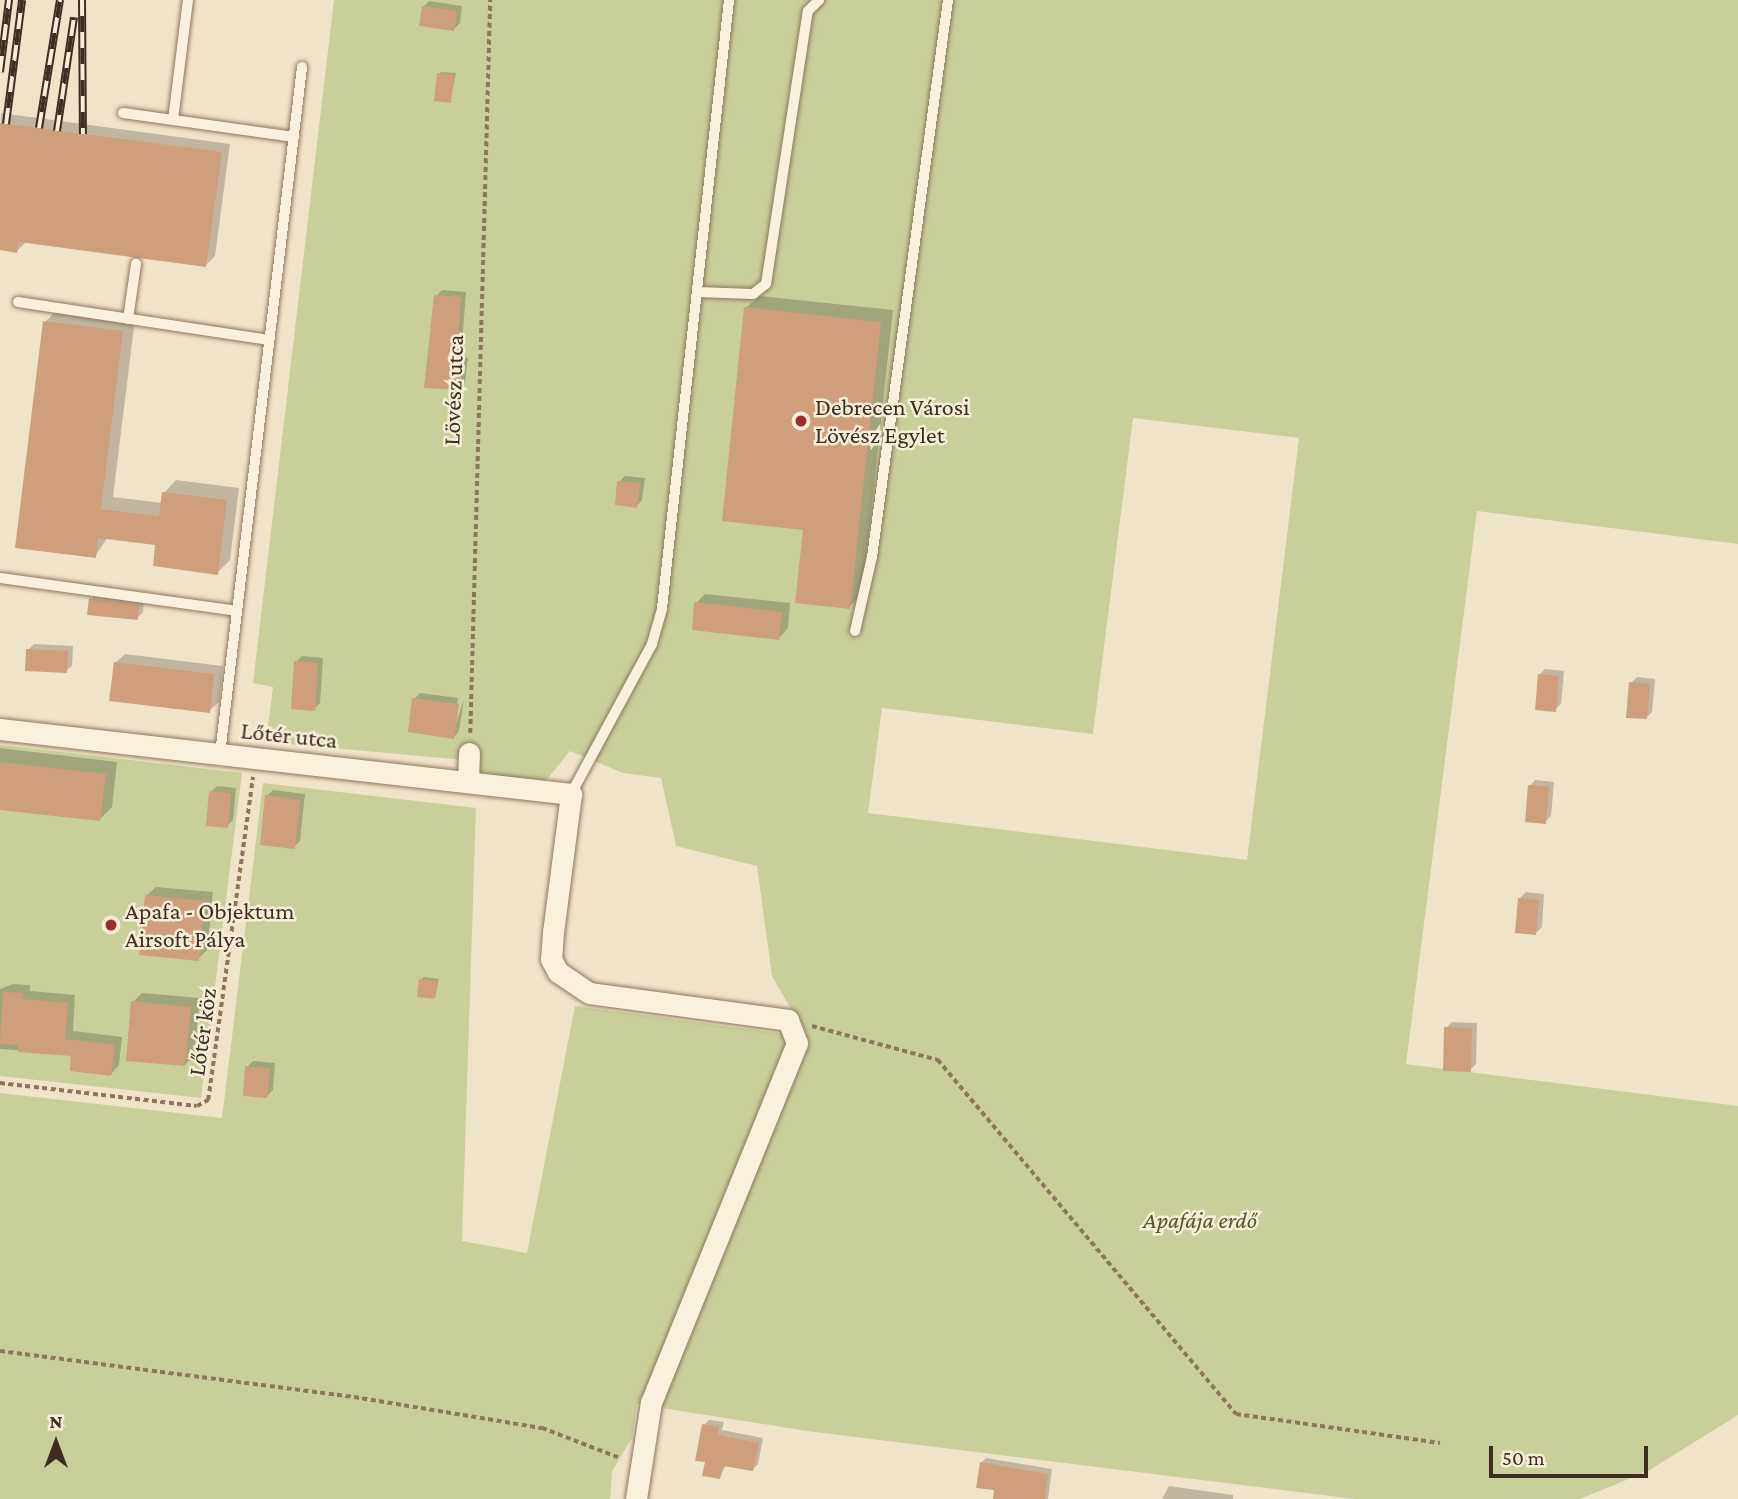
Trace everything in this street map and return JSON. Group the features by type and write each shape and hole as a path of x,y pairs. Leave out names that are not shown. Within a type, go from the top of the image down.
{"street":[{"name":"Lőtér utca","path":"0,729 571,794"},
{"path":"468,782 469,753"},
{"path":"571,794 551,959 558,972 589,993 788,1020 797,1043 651,1402 636,1499"}],"lane":[{"path":"173,120 188,0"},
{"path":"571,794 652,645 662,608 730,0"},
{"path":"697,292 753,294 766,284 808,11 819,0"},
{"path":"855,631 872,557 948,0"},
{"path":"220,754 302,67"},
{"path":"123,113 293,137"},
{"path":"128,319 136,264"},
{"path":"19,302 270,340"},
{"path":"0,578 237,611"}],"path":[{"name":"Lövész utca","path":"469,753 490,0"},
{"name":"Lőtér köz","path":"0,1083 197,1106 208,1100 256,758"},
{"path":"788,1020 939,1060 1236,1414 1440,1443"},
{"path":"0,1351 354,1397 542,1428 639,1466"}],"green space":[{"name":"Apafája erdő","path":"334,0 1738,0 1738,544 1477,511 1406,1064 1738,1106 1738,1415 1648,1471 1580,1499 1354,1499 807,1431 637,1404 632,1438 612,1471 610,1499 0,1499 0,1093 222,1118 263,783 476,808 462,1241 527,1253 575,1006 807,1037 772,976 757,866 676,846 661,778 623,773 570,751 544,783 476,776 475,761 266,742 273,687 253,683","holes":["1133,418 1299,438 1247,860 868,813 882,708 1093,734"]},
{"name":"Apafa - Objektum Airsoft Pálya","path":"0,745 242,773 201,1098 0,1076"}],"building":[{"path":"422,6 457,11 454,31 419,26"},
{"path":"437,73 454,75 451,103 434,101"},
{"path":"0,123 222,152 206,267 19,242 17,253 0,250"},
{"path":"434,295 461,297 456,363 463,363 460,390 424,388"},
{"name":"Debrecen Városi Lövész Egylet","path":"744,307 881,322 850,609 795,603 803,530 722,521"},
{"path":"43,321 123,331 101,509 159,516 162,492 227,500 218,575 153,566 155,545 98,538 96,558 15,548"},
{"path":"617,481 640,483 637,508 615,505"},
{"path":"89,598 139,605 138,620 87,615"},
{"path":"694,602 782,612 779,640 692,630"},
{"path":"26,649 68,651 67,673 25,671"},
{"path":"294,661 318,663 315,711 291,709"},
{"path":"114,662 214,674 210,713 109,701"},
{"path":"1538,674 1559,676 1556,712 1535,710"},
{"path":"1629,682 1650,684 1647,719 1626,718"},
{"path":"412,698 459,704 454,739 408,732"},
{"path":"0,762 106,774 100,821 0,810"},
{"path":"1528,785 1549,787 1546,824 1525,822"},
{"path":"209,791 231,793 228,828 206,826"},
{"path":"265,795 300,800 295,849 260,845"},
{"path":"145,895 205,901 199,961 139,955"},
{"path":"1518,898 1539,900 1536,935 1515,933"},
{"path":"419,979 438,981 435,999 417,997"},
{"path":"3,992 23,993 22,999 68,1003 65,1039 115,1045 111,1076 70,1071 71,1056 18,1052 18,1045 0,1044"},
{"path":"131,1001 191,1007 185,1066 126,1061"},
{"path":"1444,1027 1472,1028 1471,1072 1443,1071"},
{"path":"245,1066 270,1068 267,1098 243,1096"},
{"path":"702,1424 719,1427 718,1435 759,1443 753,1471 723,1466 720,1479 702,1476 705,1462 695,1461"},
{"path":"980,1462 1048,1474 1045,1499 993,1499 994,1490 976,1488"}],"railway":[{"path":"0,72 9,0"},
{"path":"6,124 22,0"},
{"path":"39,128 60,0"},
{"path":"82,0 83,134"},
{"path":"57,131 74,17"}],"place":[{"name":"Debrecen Városi Lövész Egylet","path":"801,421"},
{"name":"Apafa - Objektum Airsoft Pálya","path":"111,925"}]}
